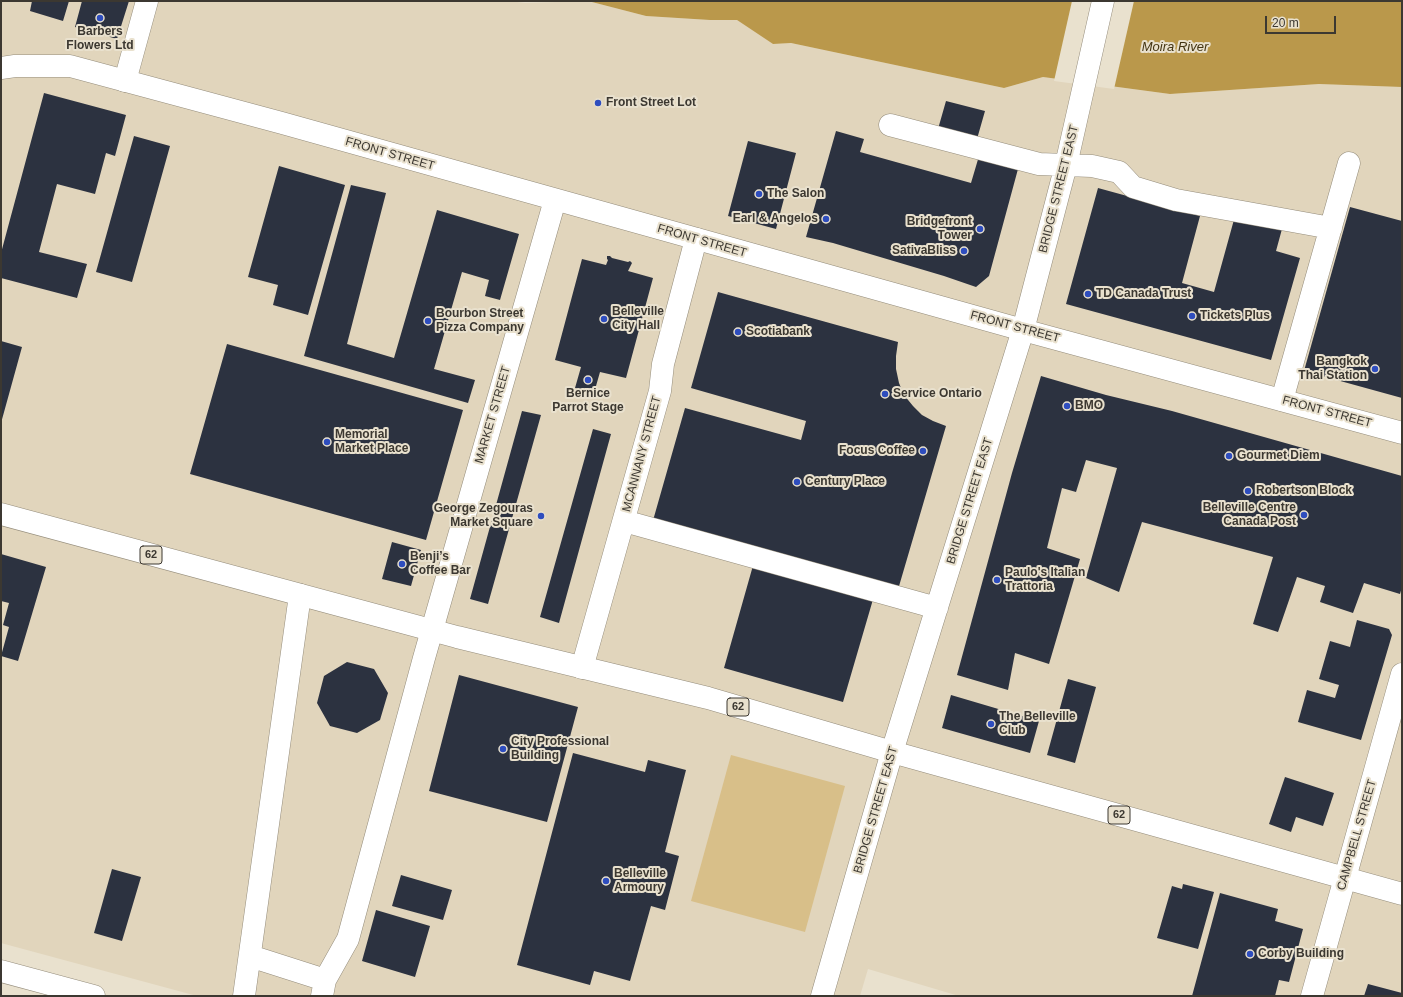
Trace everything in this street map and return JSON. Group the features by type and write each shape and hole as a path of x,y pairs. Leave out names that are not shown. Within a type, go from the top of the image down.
{"main road":[{"path":"125,80 147,1"},
{"name":"BRIDGE STREET EAST","path":"822,996 892,752 1023,330 1066,165 1103,1"},
{"name":"FRONT STREET","path":"1,68 15,66 70,66 125,80 1023,330 1402,433"},
{"path":"890,124 1039,164 1092,166 1119,172 1133,188 1176,200 1331,228"},
{"path":"1282,400 1349,163"},
{"name":"MARKET STREET","path":"324,988 348,939 432,630 555,200"},
{"name":"MCANNANY STREET","path":"582,668 660,391 663,364 696,239"},
{"name":"62","path":"1,514 432,630 708,698 892,752 1402,894"},
{"path":"624,521 937,608"},
{"path":"244,996 300,595"},
{"name":"CAMPBELL STREET","path":"1312,996 1402,674"},
{"path":"250,956 324,988"},
{"path":"1,971 94,996"}],"shaded area":[{"path":"1,1 509,1 525,3 588,1 646,16 737,20 773,44 791,43 1004,88 1043,77 1170,94 1319,84 1402,87 1402,996 959,996 868,969 860,996 197,996 1,943"},
{"path":"731,755 845,786 805,932 691,901"}],"water":[{"name":"Moira River","path":"588,1 1402,1 1402,87 1319,84 1170,94 1043,77 1004,88 791,43 773,44 737,20 646,16"}],"pier":[{"path":"1072,1 1134,1 1114,89 1054,81"}],"building":[{"path":"32,1 69,1 63,21 30,11"},
{"path":"82,1 129,1 117,39 75,27"},
{"path":"44,93 126,115 115,156 106,153 95,194 57,184 39,252 87,264 77,298 1,278 1,253"},
{"path":"946,101 985,111 977,139 938,129"},
{"path":"836,131 864,139 860,152 971,183 979,156 1018,169 989,276 976,287 833,243 806,237"},
{"path":"134,136 170,146 132,282 96,272"},
{"path":"748,141 796,153 776,229 728,216"},
{"path":"279,166 345,185 308,315 273,305 278,285 248,277"},
{"path":"351,185 386,193 347,344 394,358 437,210 519,234 500,300 485,296 489,280 462,272 434,369 475,380 468,403 304,356"},
{"path":"1098,188 1200,216 1182,283 1214,292 1235,216 1282,229 1276,251 1300,258 1271,360 1066,304"},
{"path":"1350,207 1402,221 1402,398 1304,371"},
{"name":"Belleville City Hall","path":"607,256 628,262 630,261 632,263 628,271 653,278 626,378 600,372 594,393 575,388 581,367 555,360 582,259 606,265 608,260"},
{"name":"Century Place","path":"718,292 898,342 896,369 899,383 904,395 922,415 946,426 897,593 652,524 685,408 801,440 806,421 691,388"},
{"path":"1,341 22,347 1,423"},
{"name":"Memorial Market Place","path":"227,344 463,410 426,540 190,474"},
{"path":"1041,376 1106,395 1172,411 1402,476 1402,587 1400,594 1364,583 1353,613 1320,602 1325,586 1297,577 1278,632 1253,624 1273,557 1142,522 1119,592 1086,578 1117,468 1086,460 1076,492 1062,488 1047,548 1080,559 1049,664 1015,653 1008,690 957,675 1012,473"},
{"path":"522,411 541,415 488,604 470,599"},
{"path":"593,429 611,434 559,623 540,617"},
{"name":"Benji’s Coffee Bar","path":"392,542 421,550 411,586 382,579"},
{"path":"1,554 46,567 18,661 1,656 9,627 3,625 9,603 1,601"},
{"path":"754,562 874,596 843,702 724,668"},
{"path":"1357,620 1389,629 1392,635 1361,740 1298,722 1307,690 1335,698 1339,685 1319,679 1330,641 1350,647"},
{"path":"347,662 374,669 388,693 380,720 357,733 330,726 317,703 324,676"},
{"name":"City Professional Building","path":"459,675 578,707 547,822 429,791"},
{"path":"1068,679 1096,687 1075,763 1047,755"},
{"name":"The Belleville Club","path":"951,695 1039,721 1030,753 942,728"},
{"name":"Belleville Armoury","path":"573,753 645,772 648,760 686,770 665,852 679,856 665,910 651,906 630,981 594,971 590,985 517,965"},
{"path":"1285,777 1334,793 1323,826 1296,817 1291,832 1269,824"},
{"path":"112,869 141,877 122,941 94,933"},
{"path":"401,875 452,890 443,920 392,906"},
{"path":"1183,884 1214,892 1198,949 1157,938 1172,886 1182,889"},
{"name":"Corby Building","path":"1220,893 1278,909 1275,921 1303,929 1289,982 1279,980 1275,996 1192,996"},
{"path":"376,910 430,926 415,977 362,961"},
{"path":"1368,984 1402,993 1402,996 1364,996"}],"place":[{"name":"Barbers Flowers Ltd","path":"100,18"},
{"name":"Front Street Lot","path":"598,103"},
{"name":"The Salon","path":"759,194"},
{"name":"Earl & Angelos","path":"826,219"},
{"name":"Bridgefront Tower","path":"980,229"},
{"name":"SativaBliss","path":"964,251"},
{"name":"TD Canada Trust","path":"1088,294"},
{"name":"Tickets Plus","path":"1192,316"},
{"name":"Belleville City Hall","path":"604,319"},
{"name":"Bourbon Street Pizza Company","path":"428,321"},
{"name":"Scotiabank","path":"738,332"},
{"name":"Bangkok Thai Station","path":"1375,369"},
{"name":"Bernice Parrot Stage","path":"588,380"},
{"name":"Service Ontario","path":"885,394"},
{"name":"BMO","path":"1067,406"},
{"name":"Memorial Market Place","path":"327,442"},
{"name":"Focus Coffee","path":"923,451"},
{"name":"Gourmet Diem","path":"1229,456"},
{"name":"Century Place","path":"797,482"},
{"name":"Robertson Block","path":"1248,491"},
{"name":"Belleville Centre Canada Post","path":"1304,515"},
{"name":"George Zegouras Market Square","path":"541,516"},
{"name":"Benji’s Coffee Bar","path":"402,564"},
{"name":"Paulo's Italian Trattoria","path":"997,580"},
{"name":"The Belleville Club","path":"991,724"},
{"name":"City Professional Building","path":"503,749"},
{"name":"Belleville Armoury","path":"606,881"},
{"name":"Corby Building","path":"1250,954"}]}
